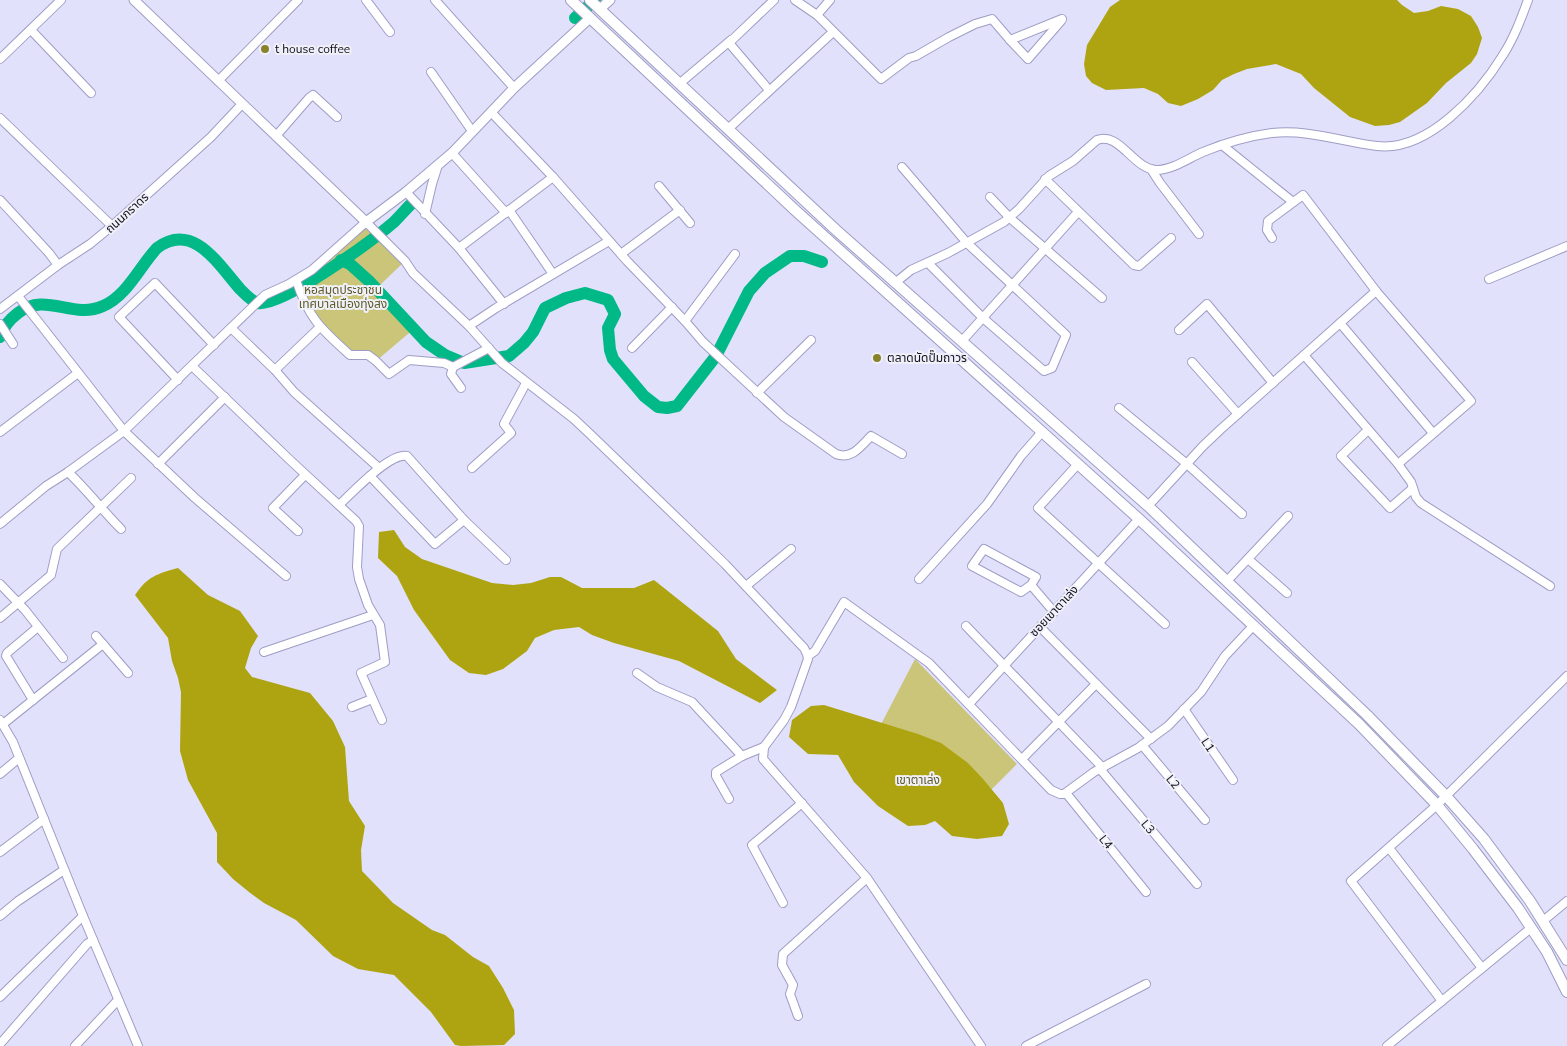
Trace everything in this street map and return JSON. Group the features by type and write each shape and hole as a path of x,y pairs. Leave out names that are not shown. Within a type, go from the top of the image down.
{"main road":[{"path":"574,3 796,211 1139,519 1359,724 1437,806 1473,849 1547,952 1567,992"},
{"path":"588,16 596,5 807,204 1148,506 1367,715 1446,796 1484,839 1530,901 1567,960"}],"street":[{"path":"0,59 61,0"},
{"path":"134,0 376,231 405,260 413,273 468,326 502,363 592,435 746,586 798,640 808,656"},
{"path":"218,81 298,0"},
{"path":"366,0 390,32"},
{"path":"435,0 514,88"},
{"path":"596,5 610,0"},
{"path":"679,84 732,40 774,0"},
{"path":"795,0 817,14 881,79 909,58 975,24 992,19 1010,40 1028,59 1062,19 1010,40"},
{"path":"817,14 830,0"},
{"path":"895,282 911,270 967,243 1010,218 1045,179 1056,171 1065,168 1097,140 1102,138 1110,138 1142,165 1151,169 1170,167 1252,136 1288,132 1311,134 1378,146 1394,146 1417,139 1450,116 1470,98 1488,77 1504,54 1518,27 1528,0"},
{"path":"0,524 46,486 124,431 265,296 297,284 366,222 409,195 588,16"},
{"path":"31,30 91,94"},
{"path":"728,130 833,32"},
{"path":"732,40 731,46 769,90"},
{"path":"431,72 472,130"},
{"path":"276,136 309,98 314,95 336,117"},
{"name":"ถนนภราดร","path":"0,309 20,299 58,265 90,244 112,226 242,104"},
{"path":"491,112 554,177 609,241 703,342 784,417 842,456 850,455 871,436 902,454"},
{"path":"0,118 112,226"},
{"path":"1222,146 1293,202"},
{"path":"452,153 508,212 553,274"},
{"path":"423,212 438,165"},
{"path":"902,167 967,243 1066,335 1052,368 1044,371 983,318 928,263"},
{"path":"1151,169 1199,234"},
{"path":"459,248 554,177"},
{"path":"1045,179 1134,265 1137,266 1143,263 1171,238"},
{"path":"659,186 690,223"},
{"path":"409,195 459,248 504,304"},
{"path":"1272,238 1267,230 1268,221 1303,195 1376,291 1471,401 1398,464"},
{"path":"990,197 1010,218 1102,298"},
{"path":"0,200 49,252 58,265"},
{"path":"621,254 680,210"},
{"path":"962,341 1078,212"},
{"path":"468,326 609,241"},
{"path":"1489,279 1567,246"},
{"path":"685,321 734,254"},
{"path":"178,380 119,317 155,283 214,345"},
{"path":"297,284 302,298 320,327 350,355 368,355 389,374 409,360 456,366"},
{"path":"1148,506 1203,446 1376,291"},
{"path":"20,299 124,431 158,464 286,576"},
{"path":"1179,330 1207,304 1273,383"},
{"path":"632,348 672,307"},
{"path":"1340,323 1433,433"},
{"path":"0,325 13,344"},
{"path":"275,370 320,327"},
{"path":"231,328 275,370 294,392 379,468"},
{"path":"757,393 811,340"},
{"path":"461,388 451,374 456,366 490,350"},
{"path":"1304,355 1398,464 1411,482 1416,497 1421,503 1550,586"},
{"path":"1192,362 1238,414"},
{"path":"192,366 359,526 357,567 364,596 380,625 385,662 361,673 382,720"},
{"path":"0,432 78,374"},
{"path":"472,468 511,433 504,424 526,383"},
{"path":"158,464 225,397"},
{"path":"1120,408 1242,514"},
{"path":"1368,430 1341,456 1390,508 1413,488"},
{"path":"919,579 987,504 1021,456 1042,432"},
{"path":"339,505 379,468 397,458 407,456 464,520 506,560"},
{"path":"1078,464 1038,508 1165,624"},
{"path":"68,472 88,491 100,508 121,529"},
{"path":"298,531 273,508 306,475"},
{"path":"370,476 435,544 464,520"},
{"path":"0,618 52,575 57,548 131,478"},
{"path":"1227,581 1288,516"},
{"name":"ซอยเขาตาเล่ง","path":"969,704 1139,519"},
{"path":"746,586 791,549"},
{"path":"984,549 1036,577 1031,584 1022,592 972,566 984,549"},
{"path":"1248,559 1287,593"},
{"path":"0,584 38,626 63,658"},
{"path":"1031,584 1054,612"},
{"path":"729,799 716,776 716,772 742,756 764,747 784,720 808,656 815,651 844,602 919,655 942,676 1051,790 1060,794 1066,793 1101,768 1151,740 1168,726 1201,692 1225,656 1254,625"},
{"path":"264,652 373,615"},
{"path":"33,700 6,656 38,626"},
{"name":"L3","path":"966,626 1101,768 1196,884"},
{"path":"1040,627 1151,740"},
{"path":"96,636 128,673"},
{"path":"103,644 33,700 1,722 19,758 138,1046"},
{"path":"637,673 657,687 692,702 742,756"},
{"path":"1442,1001 1351,881 1437,806 1567,676"},
{"path":"1022,759 1096,684"},
{"path":"352,707 372,699"},
{"name":"L1","path":"1184,709 1233,780"},
{"name":"L2","path":"1142,745 1205,820"},
{"path":"764,747 764,759 867,878 981,1046"},
{"path":"0,774 19,758"},
{"name":"L4","path":"1066,793 1146,892"},
{"path":"783,903 752,845 802,803"},
{"path":"0,852 44,819"},
{"path":"1389,848 1482,968"},
{"path":"0,916 18,901 64,870"},
{"path":"798,1016 790,994 793,985 782,965 783,954 867,878"},
{"path":"1543,921 1567,901"},
{"path":"0,997 83,916"},
{"path":"1387,1046 1531,928"},
{"path":"0,1044 87,944 93,940"},
{"path":"1026,1046 1146,984"},
{"path":"75,1046 118,1000"}],"green space":[{"path":"1120,0 1397,0 1414,13 1428,11 1441,6 1458,9 1471,16 1482,38 1477,54 1471,63 1446,83 1427,103 1400,122 1389,125 1375,126 1350,117 1314,88 1301,74 1276,64 1247,69 1234,74 1222,80 1213,90 1181,106 1168,103 1158,94 1144,88 1106,90 1092,83 1086,76 1084,64 1087,45 1110,7"},
{"name":"หอสมุดประชาชน เทศบาลเมืองทุ่งสง","path":"366,222 405,261 379,286 415,328 376,361 350,355 320,327 296,280"},
{"path":"394,530 405,547 422,559 492,583 513,585 531,583 550,577 561,577 582,588 634,588 654,580 718,631 736,659 777,690 760,703 679,661 614,643 592,635 579,627 554,630 535,638 527,651 503,669 486,675 469,673 450,660 414,610 397,576 378,558 379,532"},
{"path":"178,568 208,595 240,611 258,636 251,648 245,668 252,677 310,693 333,721 345,747 349,801 365,826 361,850 362,871 393,903 432,930 445,935 473,957 489,966 514,1010 515,1034 504,1045 455,1045 431,1012 394,975 358,969 333,956 296,920 264,903 249,892 217,862 217,833 188,780 180,751 181,692 168,638 135,595 149,580 164,572"},
{"path":"915,659 1017,764 985,796 877,732"},
{"name":"เขาตาเล่ง","path":"824,705 941,743 968,763 1003,803 1009,824 1002,836 977,839 952,836 935,821 925,825 908,826 878,806 854,782 838,755 808,754 789,737 792,720 811,706"}],"waterway":[{"path":"575,18 595,0"},
{"path":"0,337 9,321 28,307 49,305 81,310 103,306 112,301 126,288 157,248 170,241 182,240 204,249 251,299 258,303 270,301 306,284 348,257 394,222 412,203"},
{"path":"341,260 350,264 370,282 426,342 445,355 464,363 509,356 533,332 545,308 566,298 585,293 608,300 615,314 608,328 610,350 613,359 644,396 658,407 667,408 677,406 716,356 749,291 765,273 790,256 804,256 822,262"}],"place":[{"name":"t house coffee","path":"265,49"},
{"name":"ตลาดนัดปั๊มถาวร","path":"877,358"}]}
